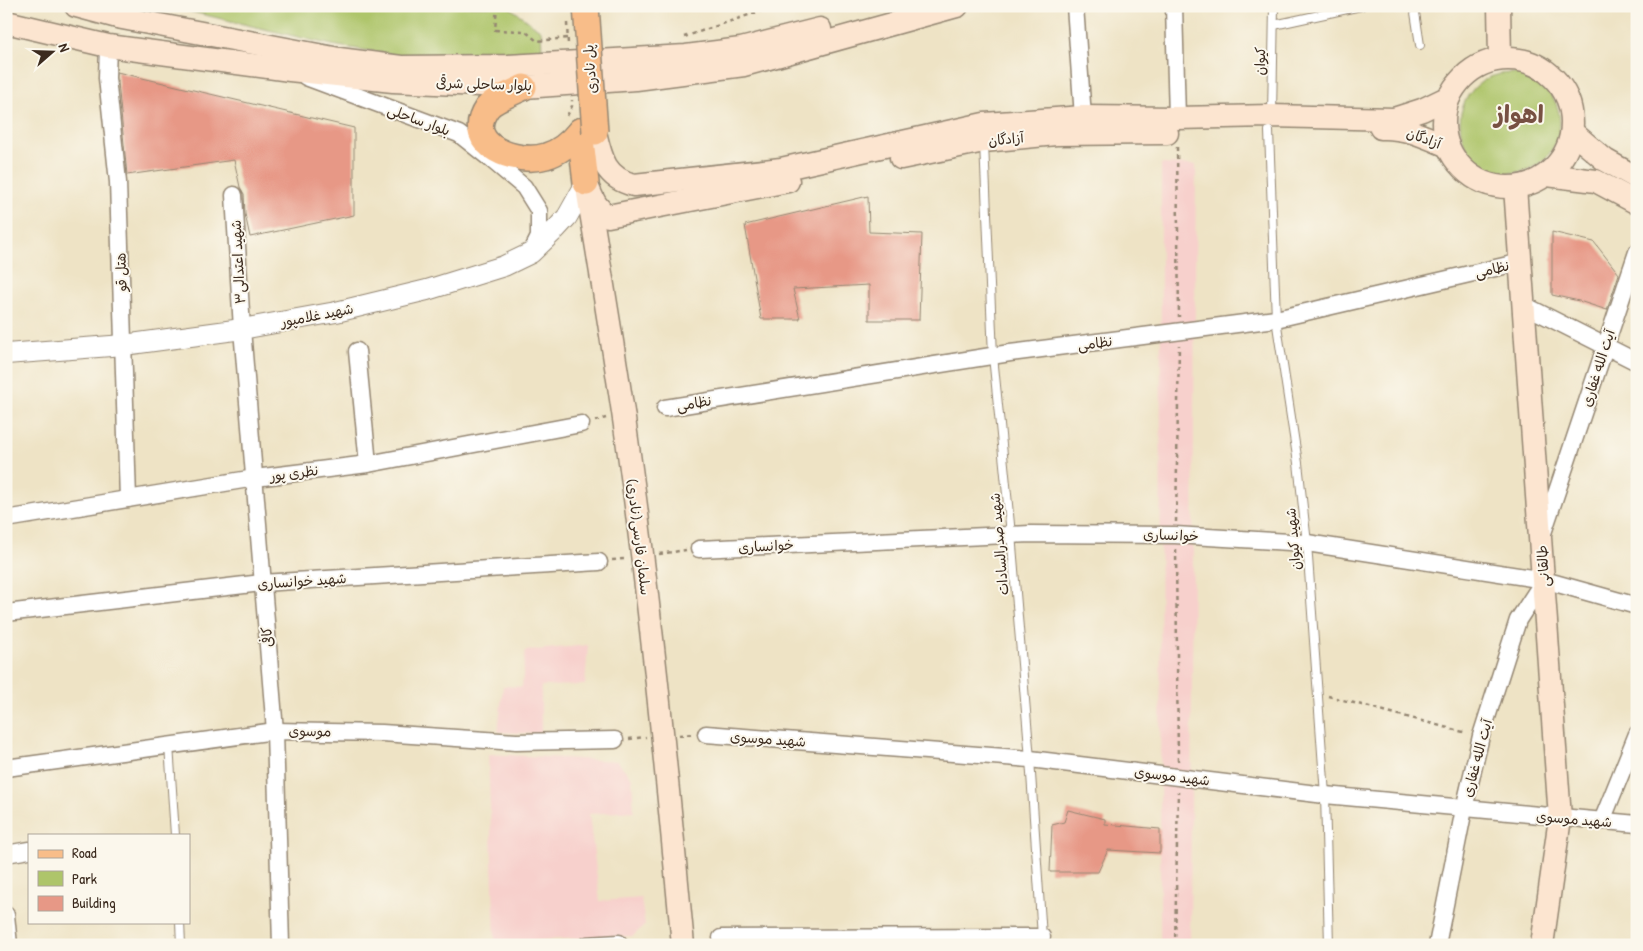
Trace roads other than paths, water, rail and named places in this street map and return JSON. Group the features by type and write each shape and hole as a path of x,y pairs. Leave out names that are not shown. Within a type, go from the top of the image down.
{"main road":[{"name":"بلوار ساحلی شرقی","path":"76,6 117,17 339,59 401,67 499,66 686,56 740,49 900,6"},
{"name":"پل نادری","path":"574,6 587,132"},
{"name":"پل نادری","path":"586,6 587,132"},
{"name":"بلوار ساحلی شرقی","path":"6,22 108,46 290,70 393,81 524,87 636,79 744,65 957,6"},
{"path":"1499,6 1500,58"},
{"path":"108,46 117,17"},
{"path":"1500,58 1517,59 1534,64 1548,72 1560,84 1568,99 1572,115 1572,132 1567,148 1558,163 1546,175 1532,183 1516,187 1482,182 1468,173 1456,161 1448,146 1444,130 1444,113 1449,97 1458,82 1484,62 1500,58"},
{"path":"524,87 488,106 481,120 485,140 493,149 520,158 546,156 587,132"},
{"name":"آزادگان","path":"586,183 594,203 600,211 608,216 728,194 984,141 1056,134 1394,119 1422,110 1449,97"},
{"name":"آزادگان","path":"587,132 604,163 620,181 634,185 781,169 984,124 1083,116 1177,118 1270,124 1394,128 1411,131 1448,146"},
{"name":"سلمان فارسی(نادری)","path":"587,132 586,183 623,413 642,556 663,736 683,945"},
{"path":"1572,132 1605,160 1637,178"},
{"path":"1546,175 1596,181 1637,203"},
{"name":"طالقانی","path":"1516,187 1560,818 1542,945"}],"street":[{"path":"1075,6 1083,116"},
{"path":"1174,6 1177,118"},
{"name":"هتل قو","path":"108,46 107,78 118,182 128,499"},
{"name":"بلوار ساحلی","path":"290,70 332,88 459,134 524,187 539,210 539,237 531,253"},
{"name":"شهید غلامپور","path":"6,354 124,345 242,329 336,312 428,290 504,266 531,253 556,230 586,183"},
{"name":"شهید اعتدالی۳","path":"234,195 242,329"},
{"name":"آیت الله غفاری","path":"1541,540 1637,252"},
{"name":"نظامی","path":"665,408 993,356 1276,319 1521,262"},
{"path":"1524,305 1637,362"},
{"name":"کافی","path":"242,329 275,731 281,945"},
{"path":"357,351 368,464"},
{"name":"نظری پور","path":"6,519 255,478 368,464 581,424"},
{"name":"خوانساری","path":"699,549 1011,534 1175,534 1307,542 1544,580 1637,606"},
{"name":"شهید خوانساری","path":"6,613 262,583 598,562"},
{"name":"آیت الله غفاری","path":"1437,945 1464,809 1481,736 1518,620 1544,580"},
{"name":"موسوی","path":"6,768 275,731 382,733 516,742 615,740"},
{"name":"شهید موسوی","path":"706,734 1030,759 1325,795 1637,824"},
{"path":"1602,822 1637,734"},
{"path":"6,854 28,850"},
{"path":"6,915 9,945"},
{"path":"721,938 1043,941"},
{"path":"587,945 619,943"}],"lane":[{"name":"کیوان","path":"1270,124 1274,6"},
{"path":"1274,24 1361,6"},
{"path":"1414,6 1420,45"},
{"name":"شهید کیوان","path":"1270,124 1276,319 1298,463 1307,542 1325,795 1329,945"},
{"name":"شهید صدرالسادات","path":"984,141 993,356 1011,534 1043,941"},
{"path":"169,745 175,834"},
{"path":"180,924 181,945"}],"district":[{"name":"اهواز","path":"1519,115"}]}
